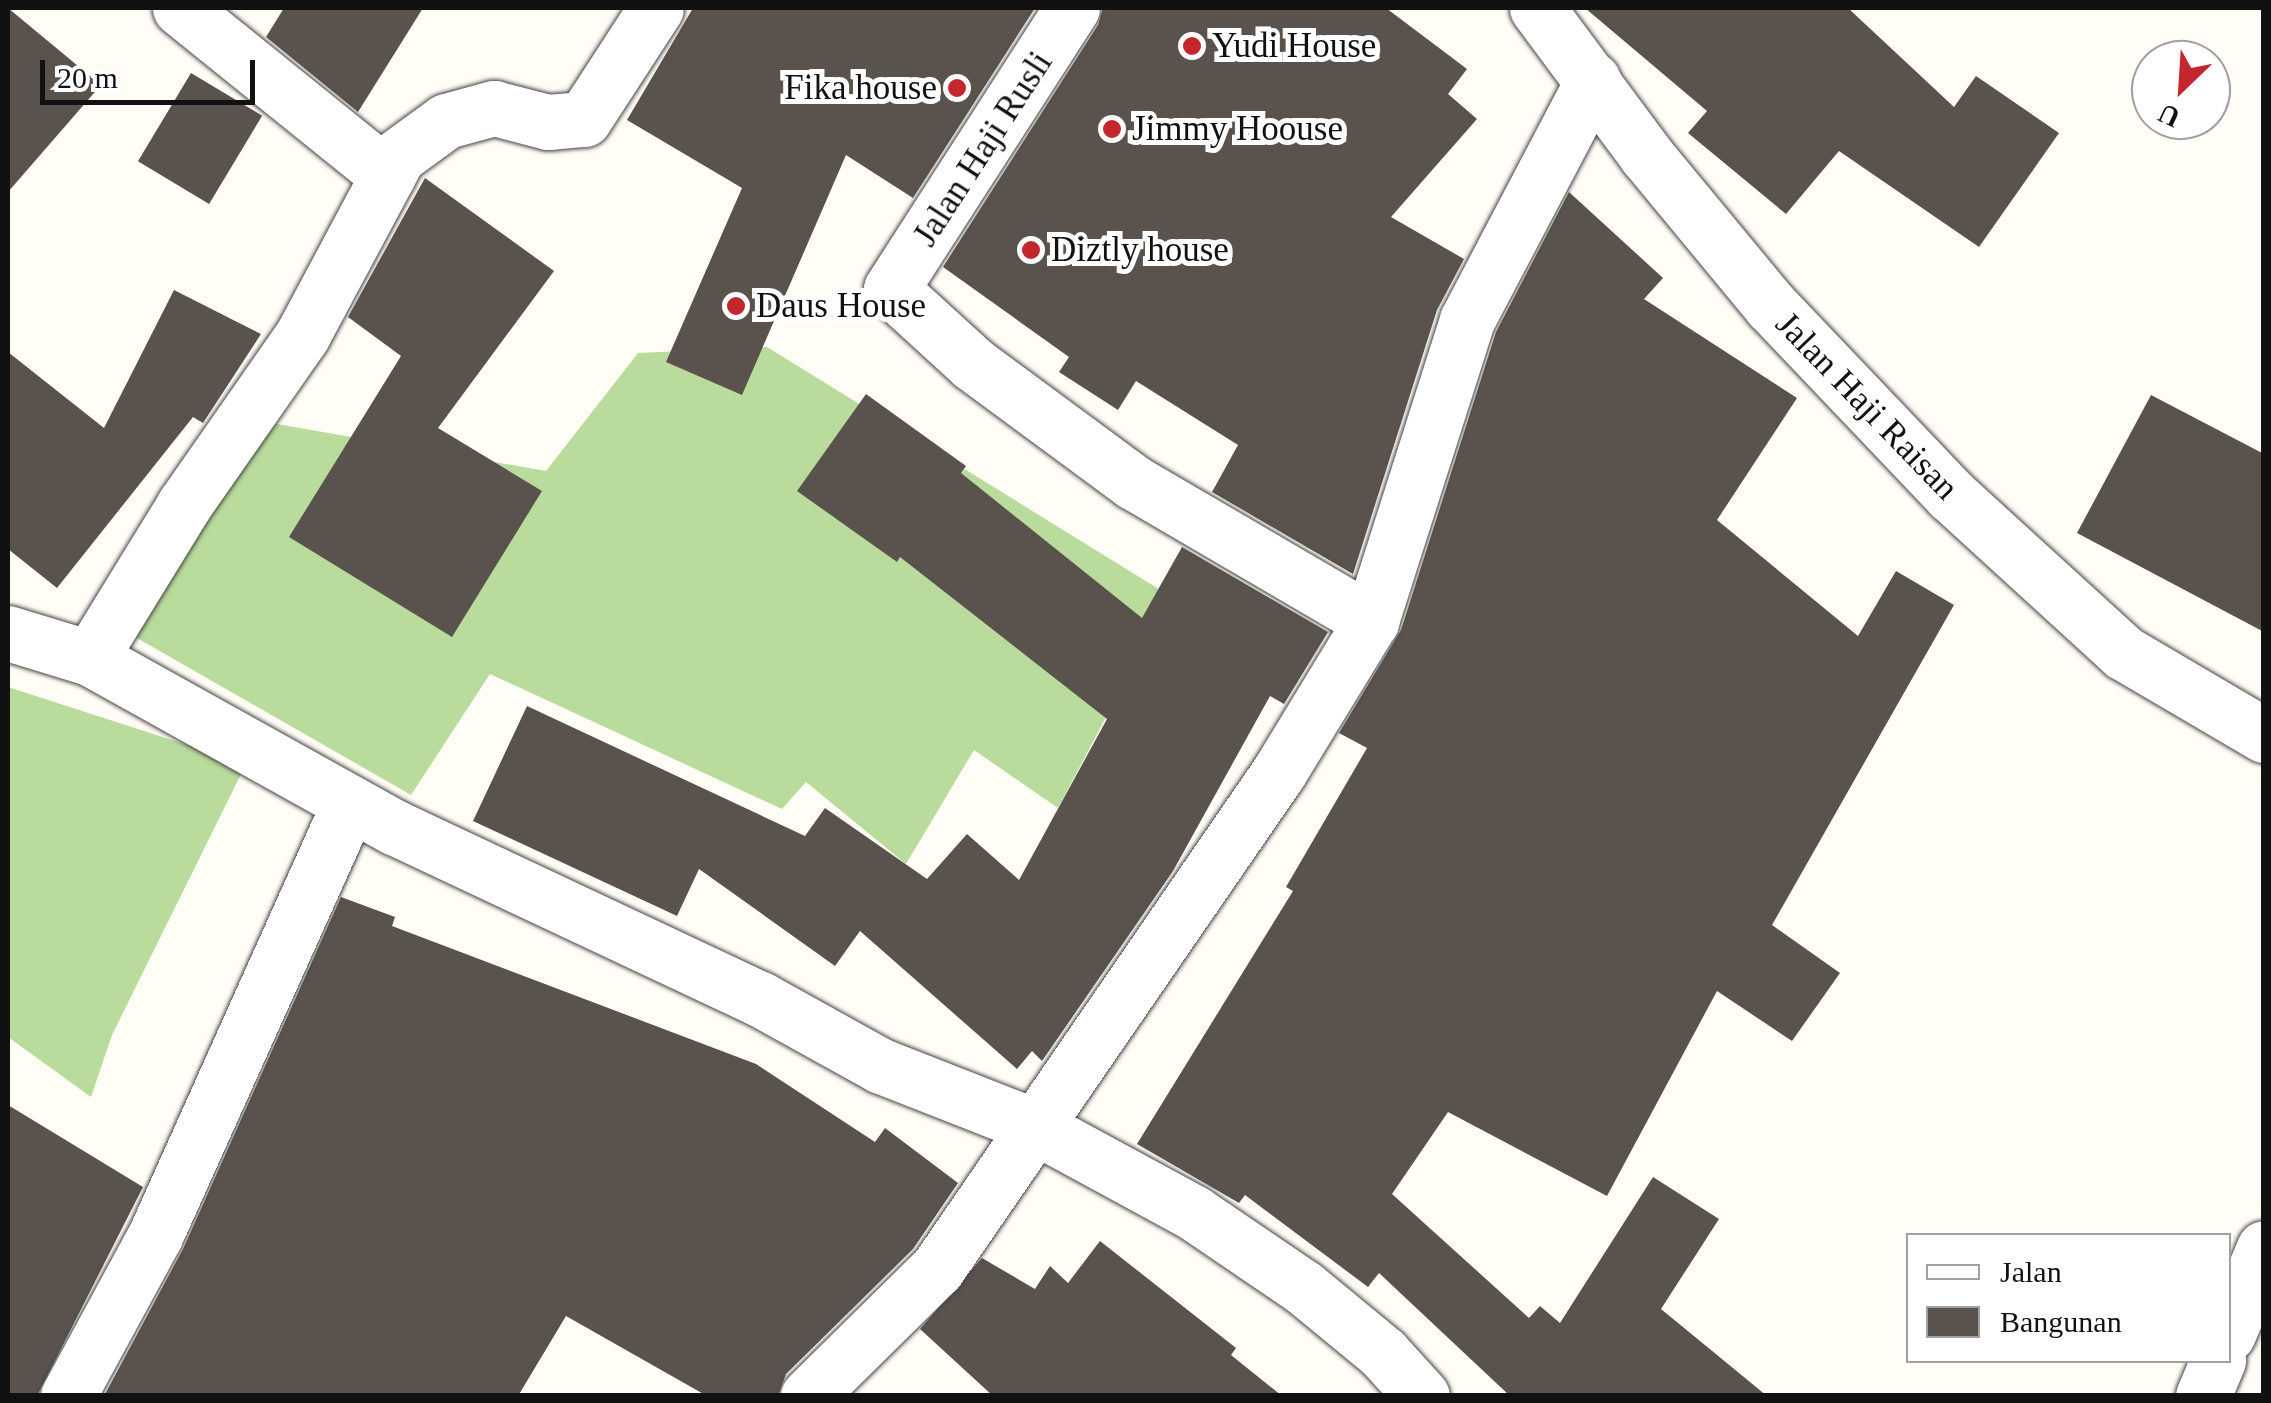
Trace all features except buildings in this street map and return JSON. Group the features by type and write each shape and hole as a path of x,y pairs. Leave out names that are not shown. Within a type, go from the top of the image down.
{"street":[{"path":"180,8 388,176"},
{"path":"90,658 184,505 302,336 398,156 446,121 494,108 548,122 584,119 656,8"},
{"name":"Jalan Haji Rusli","path":"1072,8 891,289 974,364 1134,482 1371,621"},
{"name":"Jalan Haji Raisan","path":"1537,8 1771,306 1951,495 2124,653 2264,735"},
{"path":"808,1396 937,1269 1280,772 1371,621 1466,320 1593,80"},
{"path":"8,633 90,658 349,804 760,999 881,1066 1034,1126 1194,1213 1303,1287 1383,1353 1422,1396"},
{"path":"68,1396 156,1236 349,804"},
{"path":"2231,1327 2264,1248"}],"green space":[{"path":"767,347 1170,596 1058,808 974,750 906,864 806,782 782,809 490,674 411,795 130,634 249,419 546,471 638,353"},
{"path":"8,687 246,764 112,1035 91,1097 8,1037"}],"place":[{"name":"Yudi House","path":"1192,46"},
{"name":"Fika house","path":"957,88"},
{"name":"Jimmy Hoouse","path":"1112,129"},
{"name":"Diztly house","path":"1031,250"},
{"name":"Daus House","path":"736,306"}]}
